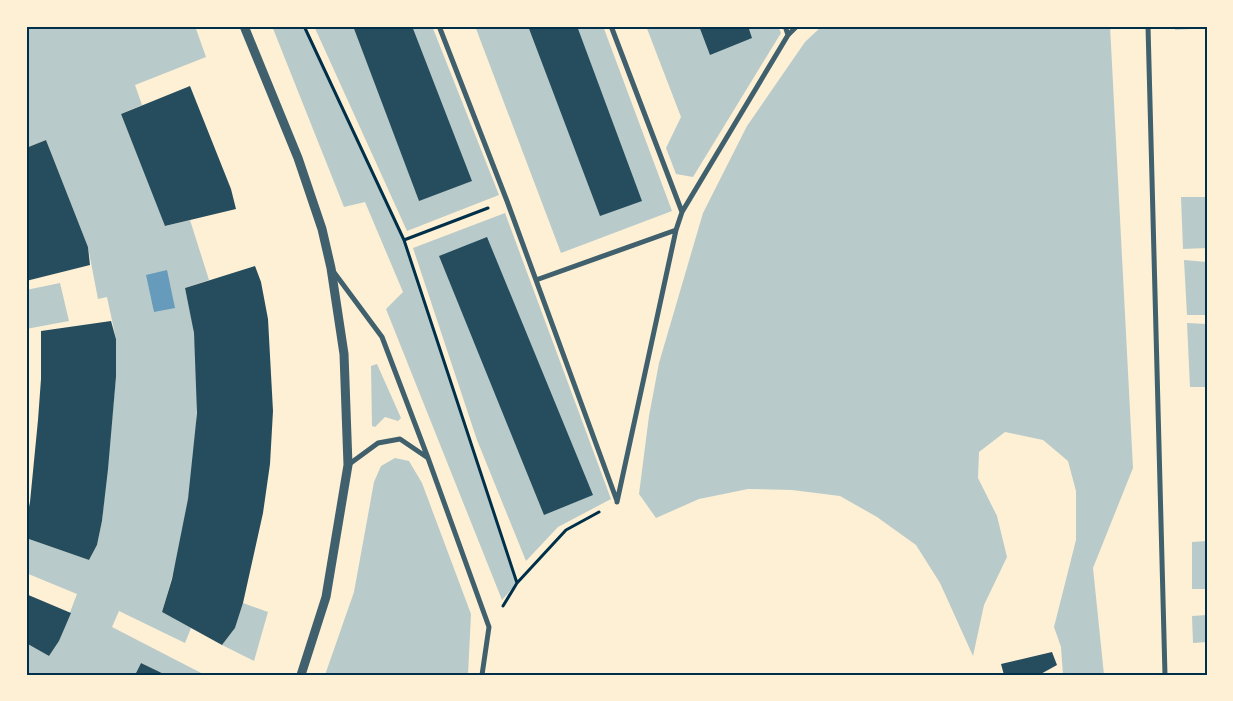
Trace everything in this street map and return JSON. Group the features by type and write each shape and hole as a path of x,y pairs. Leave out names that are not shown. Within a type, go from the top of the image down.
{"street":[{"path":"244,26 298,158 322,229 344,354 348,465 326,597 302,675"},
{"path":"611,26 682,212"},
{"path":"785,26 788,35"},
{"path":"617,502 676,230 682,212 788,35 797,26"},
{"path":"1148,26 1165,675"},
{"path":"441,28 507,201 617,502"},
{"path":"536,280 676,230"},
{"path":"330,268 382,337 428,458 489,627 482,675"},
{"path":"348,465 378,444 400,438 428,458"}],"path":[{"path":"304,26 404,240 517,583"},
{"path":"404,240 507,201"},
{"path":"489,627 517,583 566,530 617,502"}],"shaded area":[{"path":"26,26 195,26 206,57 135,85 142,105 121,114 166,226 190,220 209,280 185,288 194,333 197,368 195,439 187,510 172,579 162,612 191,628 185,643 119,611 112,627 205,675 166,675 141,663 135,675 26,675 26,643 49,656 59,641 77,594 26,573 26,538 89,560 97,545 102,521 116,377 116,339 107,297 98,299 88,247 46,140 26,148"},
{"path":"272,26 304,26 404,240 517,583 502,600 386,309 403,292 365,202 344,207"},
{"path":"314,26 432,26 499,195 407,231"},
{"path":"475,26 603,26 672,211 561,253"},
{"path":"646,26 778,26 781,33 693,177 676,174 666,148 681,117"},
{"path":"822,26 1110,26 1133,468 1093,568 1104,675 1063,675 1061,647 1054,627 1076,540 1076,491 1068,461 1043,440 1005,432 979,452 978,478 997,516 1007,557 984,605 973,656 940,583 916,545 877,517 840,496 792,490 748,489 699,499 656,518 639,494 649,416 659,363 703,213 747,126 805,42"},
{"path":"1175,26 1206,26 1206,28 1175,30"},
{"path":"1181,197 1207,197 1207,248 1183,249"},
{"path":"505,213 611,499 558,527 526,561 477,440 413,248"},
{"path":"1184,260 1207,262 1207,315 1187,315"},
{"path":"60,283 69,321 26,329 26,290"},
{"path":"1187,323 1207,324 1207,387 1190,387"},
{"path":"377,364 401,418 398,421 385,417 375,427 372,426 371,366"},
{"path":"395,458 409,461 422,483 471,614 468,675 325,675 354,592 374,482 381,466"},
{"path":"1207,541 1207,589 1192,589 1192,542"},
{"path":"243,603 268,612 254,661 222,645 235,628"},
{"path":"1207,615 1207,642 1193,643 1192,616"}],"water":[{"path":"167,270 175,308 154,312 146,275"}],"building":[{"path":"353,26 412,26 472,181 419,201"},
{"path":"528,26 577,26 642,201 600,216"},
{"path":"699,26 748,26 752,38 710,55"},
{"path":"190,86 231,189 236,209 165,226 121,114"},
{"path":"46,140 88,247 90,265 26,281 26,148"},
{"path":"487,237 593,495 544,515 439,256"},
{"path":"255,266 261,282 268,319 273,411 270,464 263,513 243,603 235,628 222,645 162,612 172,579 188,499 197,413 194,333 185,288"},
{"path":"111,321 116,339 116,377 108,469 102,521 97,545 89,560 26,538 26,522 30,502 41,379 41,331"},
{"path":"26,594 71,613 59,641 49,656 26,643"},
{"path":"1052,652 1057,665 1039,675 1004,675 1001,664"},
{"path":"141,663 166,675 135,675"}]}
